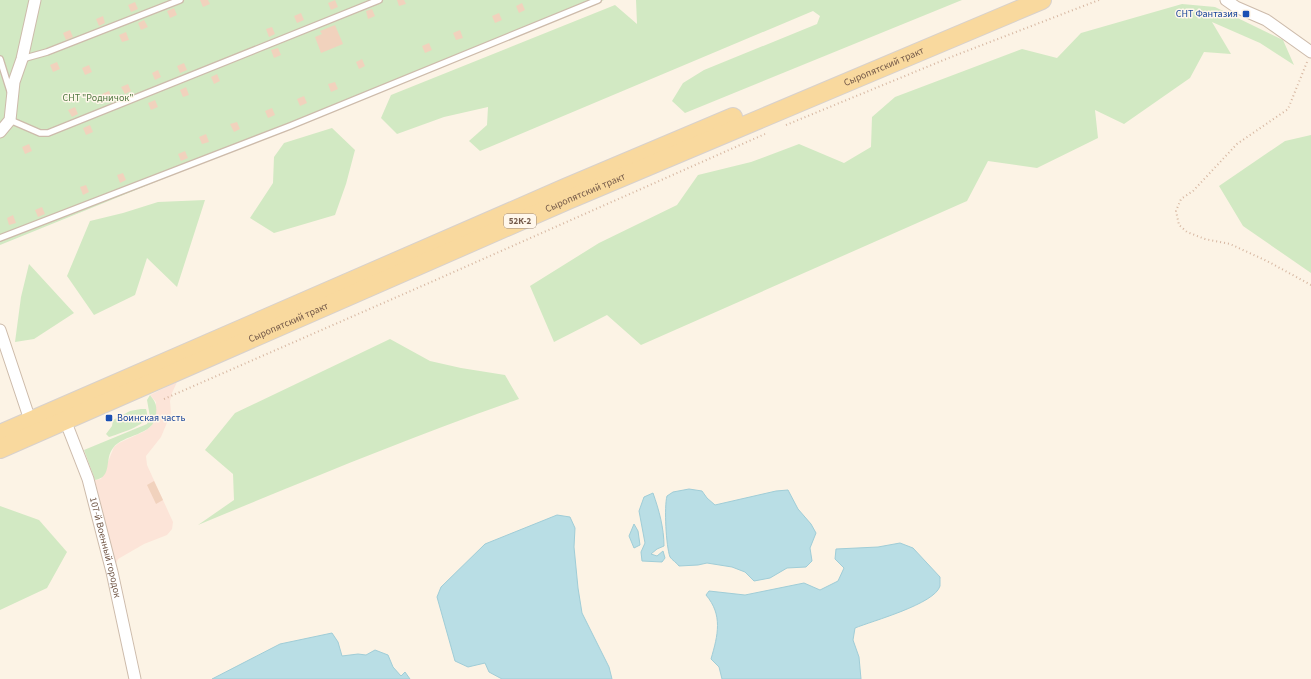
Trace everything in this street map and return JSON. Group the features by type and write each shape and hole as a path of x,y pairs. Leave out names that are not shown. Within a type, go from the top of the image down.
{"main road":[{"name":"Сыропятский тракт","path":"0,434 565,188 1010,0"},
{"name":"Сыропятский тракт","path":"0,449 568,200 1042,0"}],"street":[{"path":"0,132 10,120 14,82 22,59 35,0"},
{"path":"1226,0 1236,7 1266,20 1310,56"},
{"path":"0,330 30,420"},
{"name":"107-й Военный городок","path":"65,420 88,479 112,572 135,679"}],"lane":[{"path":"22,59 47,52 180,0"},
{"path":"10,120 40,133 48,133 379,0"},
{"path":"0,238 290,126 598,0"},
{"path":"0,59 12,99"}],"path":[{"path":"782,127 951,57 1099,0"},
{"path":"1310,56 1288,110 1237,144 1193,191 1181,199 1176,211 1179,225 1187,232 1205,239 1230,244 1267,261 1311,285"},
{"path":"164,399 768,132"}],"shaded area":[{"path":"177,382 170,401 171,413 161,437 146,456 147,465 173,522 172,529 167,535 144,544 118,559 114,568 95,480 101,479 114,447 119,443 145,431 151,426 155,419 156,402 150,395"}],"green space":[{"name":"СНТ \"Родничок\"","path":"0,0 604,0 0,245"},
{"path":"636,0 962,0 685,113 672,101 683,83 704,70 817,24 820,16 813,11 480,151 469,141 487,125 488,107 444,117 397,134 381,118 391,95 615,5 637,24"},
{"path":"1182,4 1215,7 1283,40 1294,65 1260,43 1212,22 1231,54 1204,52 1190,78 1124,124 1095,110 1098,138 1037,168 988,161 967,201 641,345 607,315 554,342 530,286 599,243 677,205 698,175 751,162 799,144 844,163 871,147 872,117 895,97 1022,49 1057,58 1081,33"},
{"path":"332,128 355,150 346,184 335,215 274,233 250,218 273,183 274,157 284,143"},
{"path":"1311,135 1311,273 1243,226 1219,186 1285,141"},
{"path":"205,200 177,287 147,258 135,295 94,315 67,276 90,221 158,202"},
{"path":"29,264 74,313 34,339 15,342 21,297"},
{"path":"390,339 430,361 505,375 519,399 397,444 198,525 234,500 233,474 205,450 235,413"},
{"path":"150,395 156,406 154,422 144,431 118,443 110,452 104,475 95,480 84,450 147,424 150,417 147,400"},
{"path":"146,409 147,418 139,425 109,437 106,434 112,426 113,420 130,411"},
{"path":"0,506 39,520 67,552 47,588 0,610"}],"water":[{"path":"689,489 702,491 715,505 776,491 788,490 798,509 811,524 816,533 810,548 812,561 806,567 787,568 770,578 754,581 745,572 732,567 707,563 679,566 670,557 667,544 666,501 667,496 673,492"},
{"path":"653,493 661,519 664,546 651,554 657,556 663,551 665,558 662,562 642,561 641,552 645,543 639,511 644,497"},
{"path":"557,515 570,517 575,528 574,547 582,613 609,667 612,679 502,679 489,672 485,663 468,667 455,661 437,597 441,587 485,544"},
{"path":"634,524 638,531 640,545 634,548 629,536"},
{"path":"900,543 913,548 940,577 940,586 936,593 915,605 855,628 853,640 859,657 861,679 722,679 719,667 711,659 716,642 718,626 715,610 706,595 709,591 745,595 804,583 820,590 838,581 844,568 835,559 836,549 878,547"},
{"path":"332,633 338,642 342,656 358,654 366,655 375,650 388,655 393,667 401,676 405,672 410,679 212,679 280,644"}],"building":[{"path":"200,0 208,0 210,4 203,7"},
{"path":"335,0 338,7 331,10 328,3"},
{"path":"397,0 404,0 406,4 399,6"},
{"path":"135,2 138,9 131,12 128,5"},
{"path":"522,3 525,10 519,13 516,6"},
{"path":"174,8 177,15 170,18 167,11"},
{"path":"372,9 375,16 368,19 366,11"},
{"path":"301,13 304,20 297,23 294,16"},
{"path":"499,13 502,20 495,23 492,16"},
{"path":"103,16 105,23 99,26 96,19"},
{"path":"144,20 148,27 141,30 138,23"},
{"path":"335,25 343,44 321,53 315,37 322,34 320,31"},
{"path":"272,27 275,34 269,37 266,29"},
{"path":"70,30 73,37 66,40 63,33"},
{"path":"460,30 463,38 456,40 453,33"},
{"path":"126,32 129,40 122,42 119,35"},
{"path":"429,43 432,50 425,53 422,46"},
{"path":"278,48 281,55 274,58 271,50"},
{"path":"362,59 365,66 359,69 356,62"},
{"path":"57,62 60,69 53,72 50,65"},
{"path":"184,63 187,70 180,73 177,66"},
{"path":"89,65 92,72 85,75 82,68"},
{"path":"158,70 161,77 155,80 152,73"},
{"path":"217,74 220,81 214,84 211,77"},
{"path":"335,82 338,89 331,92 328,84"},
{"path":"128,84 131,91 125,94 121,87"},
{"path":"186,87 189,95 183,97 180,90"},
{"path":"109,91 112,98 105,101 102,94"},
{"path":"304,96 307,103 300,106 297,99"},
{"path":"155,100 158,107 151,110 148,103"},
{"path":"75,107 78,114 72,117 68,110"},
{"path":"272,108 275,115 268,118 265,111"},
{"path":"237,122 240,129 234,132 230,124"},
{"path":"90,125 93,132 86,135 83,128"},
{"path":"206,134 209,142 202,144 199,137"},
{"path":"29,144 32,151 25,154 22,147"},
{"path":"185,151 188,158 181,161 178,154"},
{"path":"123,173 126,180 120,183 117,175"},
{"path":"86,185 89,192 83,195 80,187"},
{"path":"42,207 45,214 38,217 35,210"},
{"path":"13,215 16,223 9,225 7,218"},
{"path":"154,481 163,500 156,504 147,485"}],"place":[{"name":"СНТ Фантазия","path":"1246,14"},
{"name":"Воинская часть","path":"109,418"}]}
